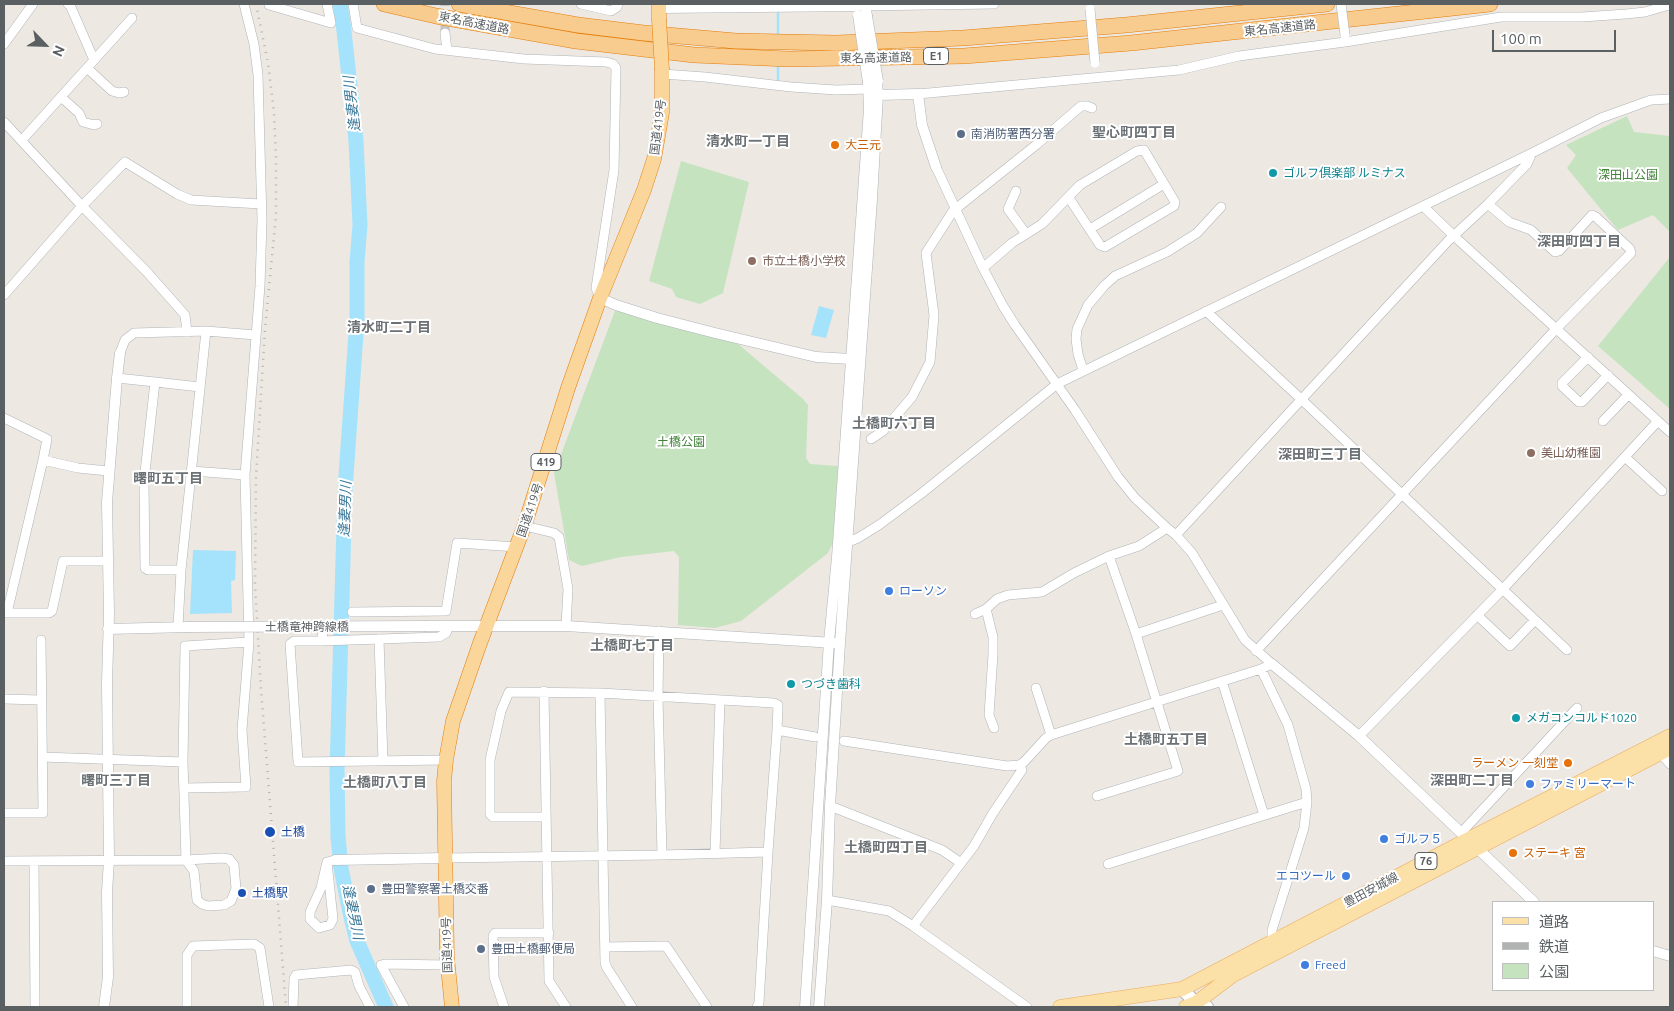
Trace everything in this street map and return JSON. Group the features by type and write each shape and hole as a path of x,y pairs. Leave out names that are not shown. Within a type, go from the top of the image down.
{"highway":[{"name":"東名高速道路","path":"384,4 436,16 576,41 694,55 788,59 964,56 1130,44 1490,4"},
{"name":"東名高速道路","path":"459,4 578,25 644,33 736,41 836,43 963,38 1126,25 1327,4"},
{"name":"国道419号","path":"452,1007 448,966 445,858 446,760 453,721 525,526 568,388 600,298 644,190 654,159 662,113 659,10"}],"main road":[{"name":"豊田安城線","path":"1196,1006 1233,975 1477,850 1661,749 1670,736"},
{"name":"豊田安城線","path":"1060,1007 1182,989 1272,942 1464,836 1661,749"},
{"path":"1182,989 1196,1006"}],"street":[{"path":"4,44 33,4"},
{"path":"68,4 94,60"},
{"path":"184,788 246,787 242,730 249,642 246,475 260,286 261,204 258,75 254,44 244,4"},
{"path":"269,5 331,23 327,4"},
{"path":"353,4 357,28 435,49 524,59 606,62 613,64 616,68 614,170 596,288 600,298 657,318 715,333 816,357 851,360"},
{"path":"581,4 611,10 618,4"},
{"path":"659,10 862,8 994,4"},
{"path":"1341,4 1345,38"},
{"path":"878,95 918,94 1179,70 1239,56 1345,38 1501,16 1582,17 1645,12 1670,5"},
{"path":"1090,6 1096,78"},
{"path":"819,1007 827,900 830,806 840,643 878,95 873,83 862,8"},
{"path":"22,140 132,18"},
{"path":"445,33 447,50"},
{"path":"87,68 112,91 124,92"},
{"path":"662,71 791,87 836,90 873,83"},
{"path":"805,1007 829,642 838,548 869,110 873,83"},
{"path":"918,94 922,125 936,167 957,208 983,268 1003,306 1118,477 1135,498 1176,535 1192,553 1245,640 1256,652 1360,736 1477,850 1533,901"},
{"path":"61,97 80,114 83,122 97,124"},
{"path":"848,542 879,525 922,493 1057,384 1083,370 1116,356 1601,118 1651,100 1670,100"},
{"path":"871,439 883,431 912,397 930,362 934,315 926,253 953,211 1081,106 1092,108"},
{"path":"4,122 146,271 185,315 186,332"},
{"path":"983,268 1026,234 1042,224 1080,185 1137,151 1144,150 1175,202 1174,206 1105,247 1100,245 1069,198"},
{"path":"1176,535 1448,241 1527,164 1532,153"},
{"path":"4,295 82,206 125,162 177,194 191,200 261,204"},
{"path":"1090,229 1164,184"},
{"path":"1016,191 1008,209 1026,234"},
{"path":"1256,652 1556,329 1631,253 1630,249 1592,215 1559,251 1555,252 1531,230 1509,222 1488,204"},
{"path":"1083,370 1076,339 1077,329 1088,305 1115,276 1166,252 1198,232 1221,206"},
{"path":"1423,206 1454,237 1670,432"},
{"path":"1206,312 1567,650"},
{"path":"104,1007 108,977 107,892 109,860 107,502 116,378 120,353 125,340 134,333 206,331 256,335"},
{"path":"178,627 181,570 206,331"},
{"path":"1588,357 1562,383 1562,386 1579,402 1582,402 1608,375"},
{"path":"116,378 200,387"},
{"path":"155,382 144,481 145,568 148,570 181,570"},
{"path":"1603,421 1628,395"},
{"path":"4,418 47,439 5,613 49,613 52,611 63,561 108,561"},
{"path":"1360,736 1502,590 1658,422"},
{"path":"1625,457 1662,491"},
{"path":"43,460 78,468 108,471"},
{"path":"192,470 246,475"},
{"path":"525,526 554,533 559,537 568,589 566,626"},
{"path":"975,614 986,609 997,599 1008,595 1042,592 1074,573 1109,556 1139,546 1167,528"},
{"path":"352,612 446,610 457,543 517,547"},
{"path":"1097,796 1178,771 1136,634 1109,556"},
{"path":"1136,634 1223,605"},
{"path":"986,609 993,637 989,715 994,728"},
{"path":"1477,615 1510,646 1534,620"},
{"path":"446,760 298,762 290,644 294,641 349,641 439,637 446,633 449,626"},
{"name":"土橋竜神跨線橋","path":"108,629 178,627 566,626 840,643"},
{"path":"323,630 324,641"},
{"path":"659,631 658,697 662,855"},
{"path":"379,639 383,761"},
{"path":"4,813 43,813 41,640"},
{"path":"4,861 186,860 222,858 229,859 234,865 236,888 231,901 224,905 208,906 197,900 194,871 186,860 183,762 185,646 249,642"},
{"path":"844,741 1007,766 1018,765 1024,762 1051,735 1272,664"},
{"path":"1261,669 1288,725 1306,789 1307,802 1304,828 1272,930 1272,942"},
{"path":"1222,681 1264,815"},
{"path":"1036,688 1051,735"},
{"path":"546,816 493,817 490,814 490,760 496,728 509,692 600,693 778,704 759,993 756,1007"},
{"path":"544,692 549,981 566,1007"},
{"path":"600,693 607,968 632,1007"},
{"path":"4,699 41,700"},
{"path":"715,853 720,700"},
{"path":"1464,836 1577,708"},
{"path":"777,730 815,737"},
{"path":"1661,749 1670,764"},
{"path":"42,757 183,762"},
{"path":"912,926 974,846 993,813 1022,770 1018,765"},
{"path":"1108,864 1307,802"},
{"path":"830,806 942,850 962,863"},
{"path":"331,861 768,852"},
{"path":"194,871 207,859"},
{"path":"34,861 35,1007"},
{"path":"331,861 333,919 330,925 319,928 310,919 310,912 331,861"},
{"path":"827,900 889,911 1027,1007"},
{"path":"504,1007 494,977 493,936 495,933 548,933"},
{"path":"187,1007 187,955 193,946 254,944 260,948 269,1007"},
{"path":"605,947 666,946 707,1007"},
{"path":"1654,951 1670,956"},
{"path":"404,1007 381,965 448,966"},
{"path":"293,1007 294,979 296,975 351,970 355,972 359,986 370,1007"}],"green space":[{"name":"深田山公園","path":"1627,116 1634,132 1670,136 1670,232 1653,215 1618,230 1567,168 1576,155 1566,145"},
{"path":"681,161 749,182 723,293 700,304 676,297 672,289 649,281"},
{"path":"1670,257 1670,409 1598,346"},
{"name":"土橋公園","path":"615,311 737,343 808,405 806,458 810,464 838,466 833,542 828,553 741,621 715,628 678,625 679,557 674,551 621,557 582,566 569,560 554,473"}],"water":[{"path":"819,306 834,310 826,338 811,335"},
{"path":"193,550 236,551 235,580 231,581 232,613 190,614"}],"waterway":[{"name":"逢妻男川","path":"340,4 356,141 360,225 357,262 357,320 345,490 337,771 338,836 341,868 357,941 386,1007"},
{"path":"778,13 778,35"},
{"path":"778,63 778,82"}],"tunnel":[{"path":"445,4 445,33"}],"railway":[{"path":"256,4 268,63 274,112 276,215 265,329 256,477 255,585 261,689 286,1007"}],"place":[{"name":"南消防署西分署","path":"961,134"},
{"name":"大三元","path":"835,145"},
{"name":"ゴルフ倶楽部 ルミナス","path":"1273,173"},
{"name":"市立土橋小学校","path":"752,261"},
{"name":"美山幼稚園","path":"1531,453"},
{"name":"ローソン","path":"889,591"},
{"name":"つづき歯科","path":"791,684"},
{"name":"メガコンコルド1020","path":"1516,718"},
{"name":"ラーメン 一刻堂","path":"1568,763"},
{"name":"ファミリーマート","path":"1530,784"},
{"name":"土橋","path":"270,832"},
{"name":"ゴルフ５","path":"1384,839"},
{"name":"ステーキ 宮","path":"1513,853"},
{"name":"エコツール","path":"1346,876"},
{"name":"豊田警察署土橋交番","path":"371,889"},
{"name":"土橋駅","path":"242,893"},
{"name":"豊田土橋郵便局","path":"481,949"},
{"name":"Freed","path":"1305,965"}],"district":[{"name":"聖心町四丁目","path":"1134,132"},
{"name":"清水町一丁目","path":"748,141"},
{"name":"深田町四丁目","path":"1579,241"},
{"name":"清水町二丁目","path":"389,327"},
{"name":"土橋町六丁目","path":"894,423"},
{"name":"深田町三丁目","path":"1320,454"},
{"name":"曙町五丁目","path":"168,478"},
{"name":"土橋町七丁目","path":"632,645"},
{"name":"土橋町五丁目","path":"1166,739"},
{"name":"曙町三丁目","path":"116,780"},
{"name":"深田町二丁目","path":"1472,780"},
{"name":"土橋町八丁目","path":"385,782"},
{"name":"土橋町四丁目","path":"886,847"}]}
